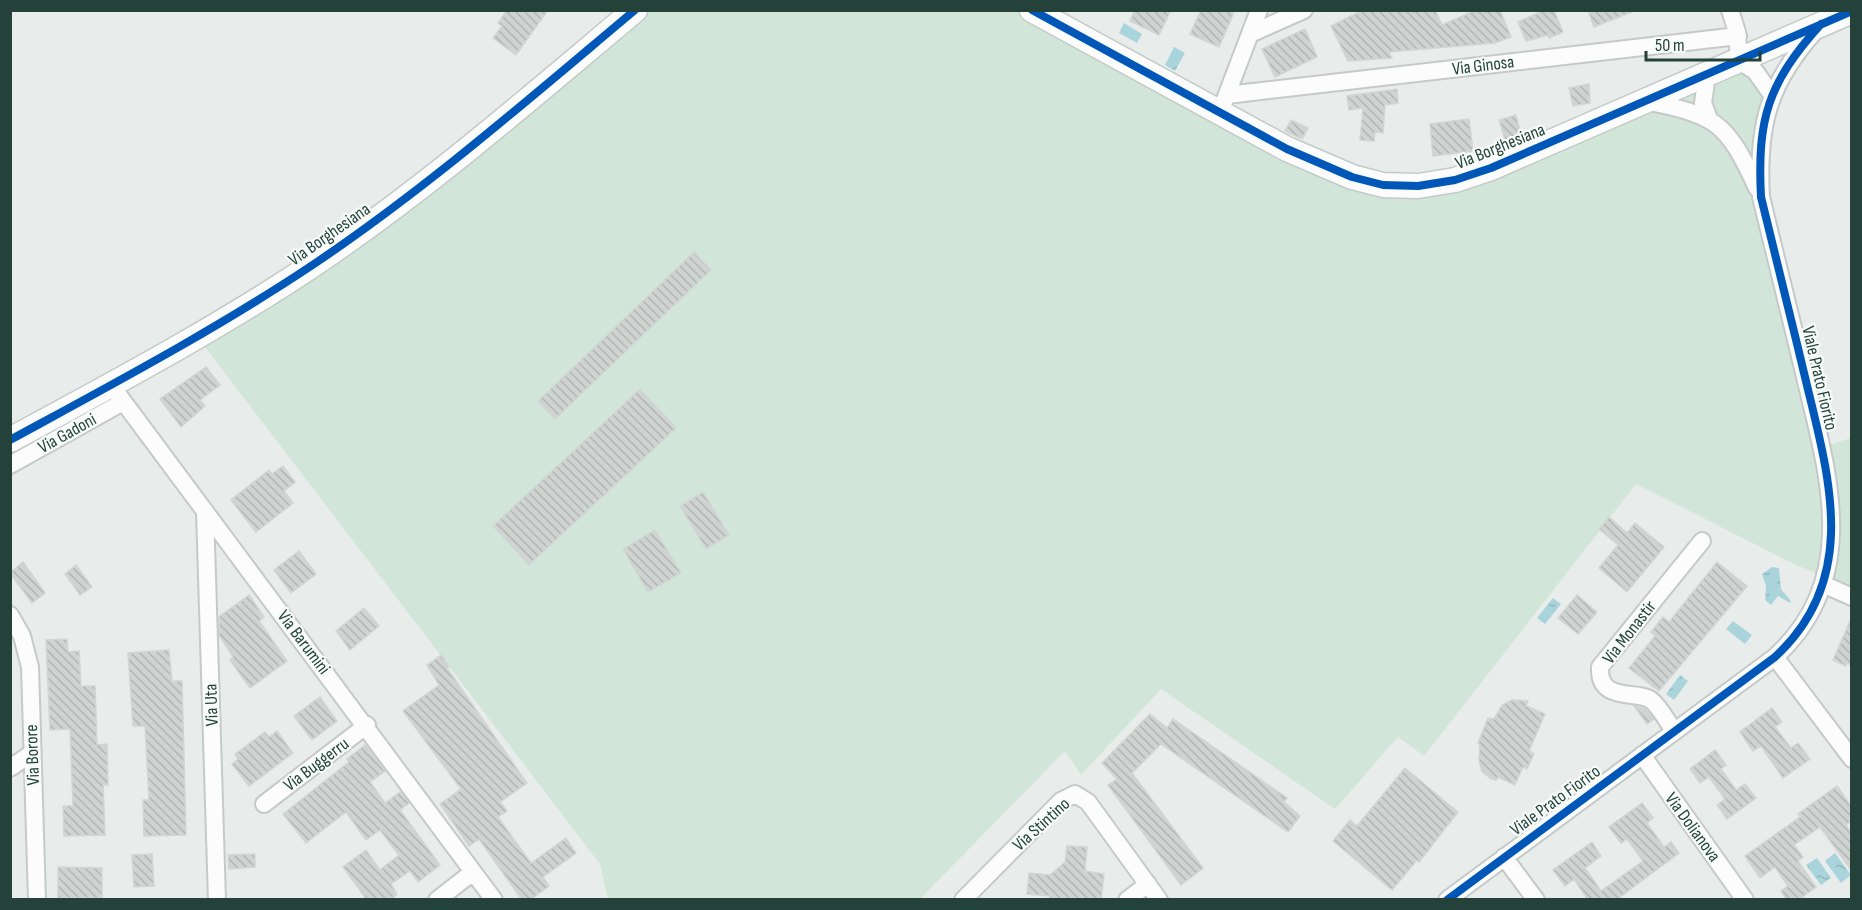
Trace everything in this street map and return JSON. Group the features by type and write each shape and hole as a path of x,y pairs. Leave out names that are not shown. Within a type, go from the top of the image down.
{"street":[{"name":"Via Borghesiana","path":"10,440 117,393 344,243 485,135 635,10"},
{"name":"Via Borghesiana","path":"1032,10 1224,104 1332,169 1376,183 1408,186 1446,182 1479,172 1851,11"},
{"path":"1224,104 1259,10"},
{"path":"1250,34 1304,10"},
{"path":"1730,10 1738,36 1739,61 1755,71 1772,95"},
{"name":"Viale Prato Fiorito","path":"1761,196 1761,139 1772,95 1792,59 1821,24"},
{"name":"Via Ginosa","path":"1224,104 1738,36"},
{"path":"1707,75 1704,104 1709,119"},
{"name":"Viale Prato Fiorito","path":"1447,900 1775,657 1804,626 1825,585 1833,538 1831,494 1761,196 1736,145 1709,119 1688,110 1644,101"},
{"name":"Via Gadoni","path":"10,465 117,393"},
{"name":"Via Barumini","path":"117,393 367,725 494,900"},
{"name":"Via Uta","path":"205,511 217,900"},
{"name":"Via Monastir","path":"1674,731 1651,700 1644,696 1622,695 1609,688 1602,679 1600,668 1702,540"},
{"path":"1825,585 1851,597"},
{"name":"Via Borore","path":"10,615 22,636 29,661 37,900"},
{"path":"1775,657 1851,759"},
{"name":"Via Buggerru","path":"264,804 367,725"},
{"path":"10,768 32,753"},
{"name":"Via Dolianova","path":"1642,755 1745,900"},
{"name":"Via Stintino","path":"963,900 1061,801 1075,794 1088,802 1159,900"},
{"path":"1504,857 1536,900"},
{"path":"437,900 473,872"},
{"path":"1127,900 1148,884"}],"green space":[{"path":"635,11 1032,11 1309,160 1434,184 1739,61 1769,101 1761,197 1822,447 1851,438 1851,587 1796,565 1636,484 1424,756 1398,737 1335,809 1161,689 1081,775 1065,751 920,899 608,899 600,864 205,347 303,285"}],"water":[{"path":"1124,23 1142,34 1137,43 1119,33"},
{"path":"1174,47 1185,53 1175,71 1165,65"},
{"path":"1772,567 1779,568 1781,589 1791,601 1790,603 1778,596 1771,605 1765,600 1766,586 1762,574"},
{"path":"1553,598 1561,604 1545,624 1537,618"},
{"path":"1733,621 1752,635 1745,644 1726,629"},
{"path":"1680,675 1688,681 1674,700 1666,694"},
{"path":"1835,853 1851,875 1841,883 1825,861"},
{"path":"1817,858 1831,878 1821,885 1806,865"}],"building":[{"path":"507,10 548,10 516,55 493,38 502,26 498,23"},
{"path":"1135,10 1171,10 1159,35 1130,21"},
{"path":"1201,10 1235,10 1219,47 1190,34"},
{"path":"1363,10 1435,10 1442,25 1476,10 1500,10 1511,37 1495,43 1389,52 1392,58 1348,61 1331,26"},
{"path":"1545,10 1554,10 1563,32 1549,38 1548,35 1526,41 1518,22"},
{"path":"1595,10 1634,11 1594,27 1589,13"},
{"path":"1305,29 1317,57 1275,77 1262,49"},
{"path":"1589,84 1590,103 1573,106 1569,88"},
{"path":"1397,89 1398,103 1385,105 1383,133 1375,132 1374,141 1360,140 1363,108 1349,110 1347,96"},
{"path":"1516,115 1522,139 1507,146 1499,120"},
{"path":"1469,119 1473,151 1433,156 1430,124"},
{"path":"1291,120 1308,128 1302,139 1285,131"},
{"path":"694,252 711,270 555,419 538,401"},
{"path":"206,367 220,385 200,400 205,406 181,427 160,399"},
{"path":"640,389 676,428 529,565 493,526"},
{"path":"283,466 295,482 284,491 293,503 256,532 231,500 269,470 272,474"},
{"path":"703,492 729,535 706,549 680,506"},
{"path":"1609,517 1627,533 1635,523 1664,547 1627,592 1599,568 1618,545 1599,529"},
{"path":"655,530 681,573 648,592 623,549"},
{"path":"299,551 316,574 291,593 274,570"},
{"path":"23,562 45,593 32,603 10,573"},
{"path":"1717,562 1747,586 1659,691 1629,668 1655,636 1651,632 1663,617 1669,622"},
{"path":"76,565 92,587 80,595 65,574"},
{"path":"249,595 264,617 259,621 287,661 250,688 230,660 233,657 219,635 219,617"},
{"path":"1577,595 1597,612 1578,634 1558,618"},
{"path":"364,608 379,626 350,650 336,631"},
{"path":"1851,619 1851,665 1847,663 1846,666 1833,660"},
{"path":"67,639 68,652 79,651 81,686 95,686 97,745 107,744 108,785 103,785 105,835 64,836 63,806 73,806 70,729 50,730 46,640"},
{"path":"169,650 172,681 182,681 186,835 144,836 143,800 149,800 145,726 133,726 128,653"},
{"path":"441,655 449,667 447,668 527,783 500,802 507,811 498,817 531,863 566,838 576,853 543,877 549,886 530,900 522,900 479,839 469,846 440,804 461,789 403,711 439,685 427,665"},
{"path":"320,697 337,721 312,740 294,716"},
{"path":"1512,700 1528,701 1526,706 1545,714 1529,751 1534,754 1527,769 1523,767 1515,785 1498,777 1496,780 1490,778 1482,771 1479,760 1480,744 1478,743 1488,718 1494,719 1502,705"},
{"path":"1634,706 1645,709 1654,719 1647,724"},
{"path":"1772,708 1782,722 1775,727 1791,748 1798,743 1810,759 1783,778 1761,746 1753,751 1740,732"},
{"path":"1150,714 1167,728 1173,719 1287,798 1284,802 1300,816 1288,832 1161,744 1132,773 1203,868 1181,885 1108,785 1117,779 1102,763"},
{"path":"277,731 293,753 249,786 232,764 238,759 235,754 265,732 269,737"},
{"path":"365,745 385,771 370,782 385,803 400,792 409,803 400,810 440,865 418,882 410,871 391,884 397,894 390,900 367,900 343,867 366,850 380,870 399,855 380,830 366,840 346,812 306,843 283,814 349,762 347,759"},
{"path":"1715,750 1726,765 1721,769 1736,790 1745,784 1756,798 1727,819 1717,805 1725,799 1709,777 1700,783 1690,769"},
{"path":"1405,768 1458,812 1419,862 1417,860 1392,890 1333,841 1350,820 1357,826"},
{"path":"1837,786 1851,806 1851,821 1846,825 1851,833 1851,870 1820,827 1794,845 1803,857 1798,861 1816,887 1798,900 1787,900 1781,891 1788,886 1775,867 1760,878 1745,856 1800,817 1798,814"},
{"path":"1642,803 1653,818 1647,823 1664,847 1671,842 1679,853 1616,900 1588,900 1574,879 1565,886 1553,870 1592,842 1601,856 1585,868 1601,891 1643,861 1627,839 1621,843 1609,827"},
{"path":"1067,846 1087,847 1085,871 1104,874 1101,900 1049,900 1050,896 1027,894 1029,873 1050,875 1065,862"},
{"path":"152,854 154,886 134,887 132,855"},
{"path":"255,854 255,867 229,869 228,855"},
{"path":"58,867 102,868 102,898 58,898"}],"cycle path":[{"path":"10,440 126,377 314,264 438,173 635,10"},
{"path":"1032,10 1287,149 1352,177 1383,185 1418,186 1455,180 1491,168 1852,11"},
{"path":"1447,900 1775,657 1802,626 1820,593 1829,559 1831,523 1828,486 1822,449 1761,197 1760,169 1764,123 1770,103 1789,65 1821,24"}]}
